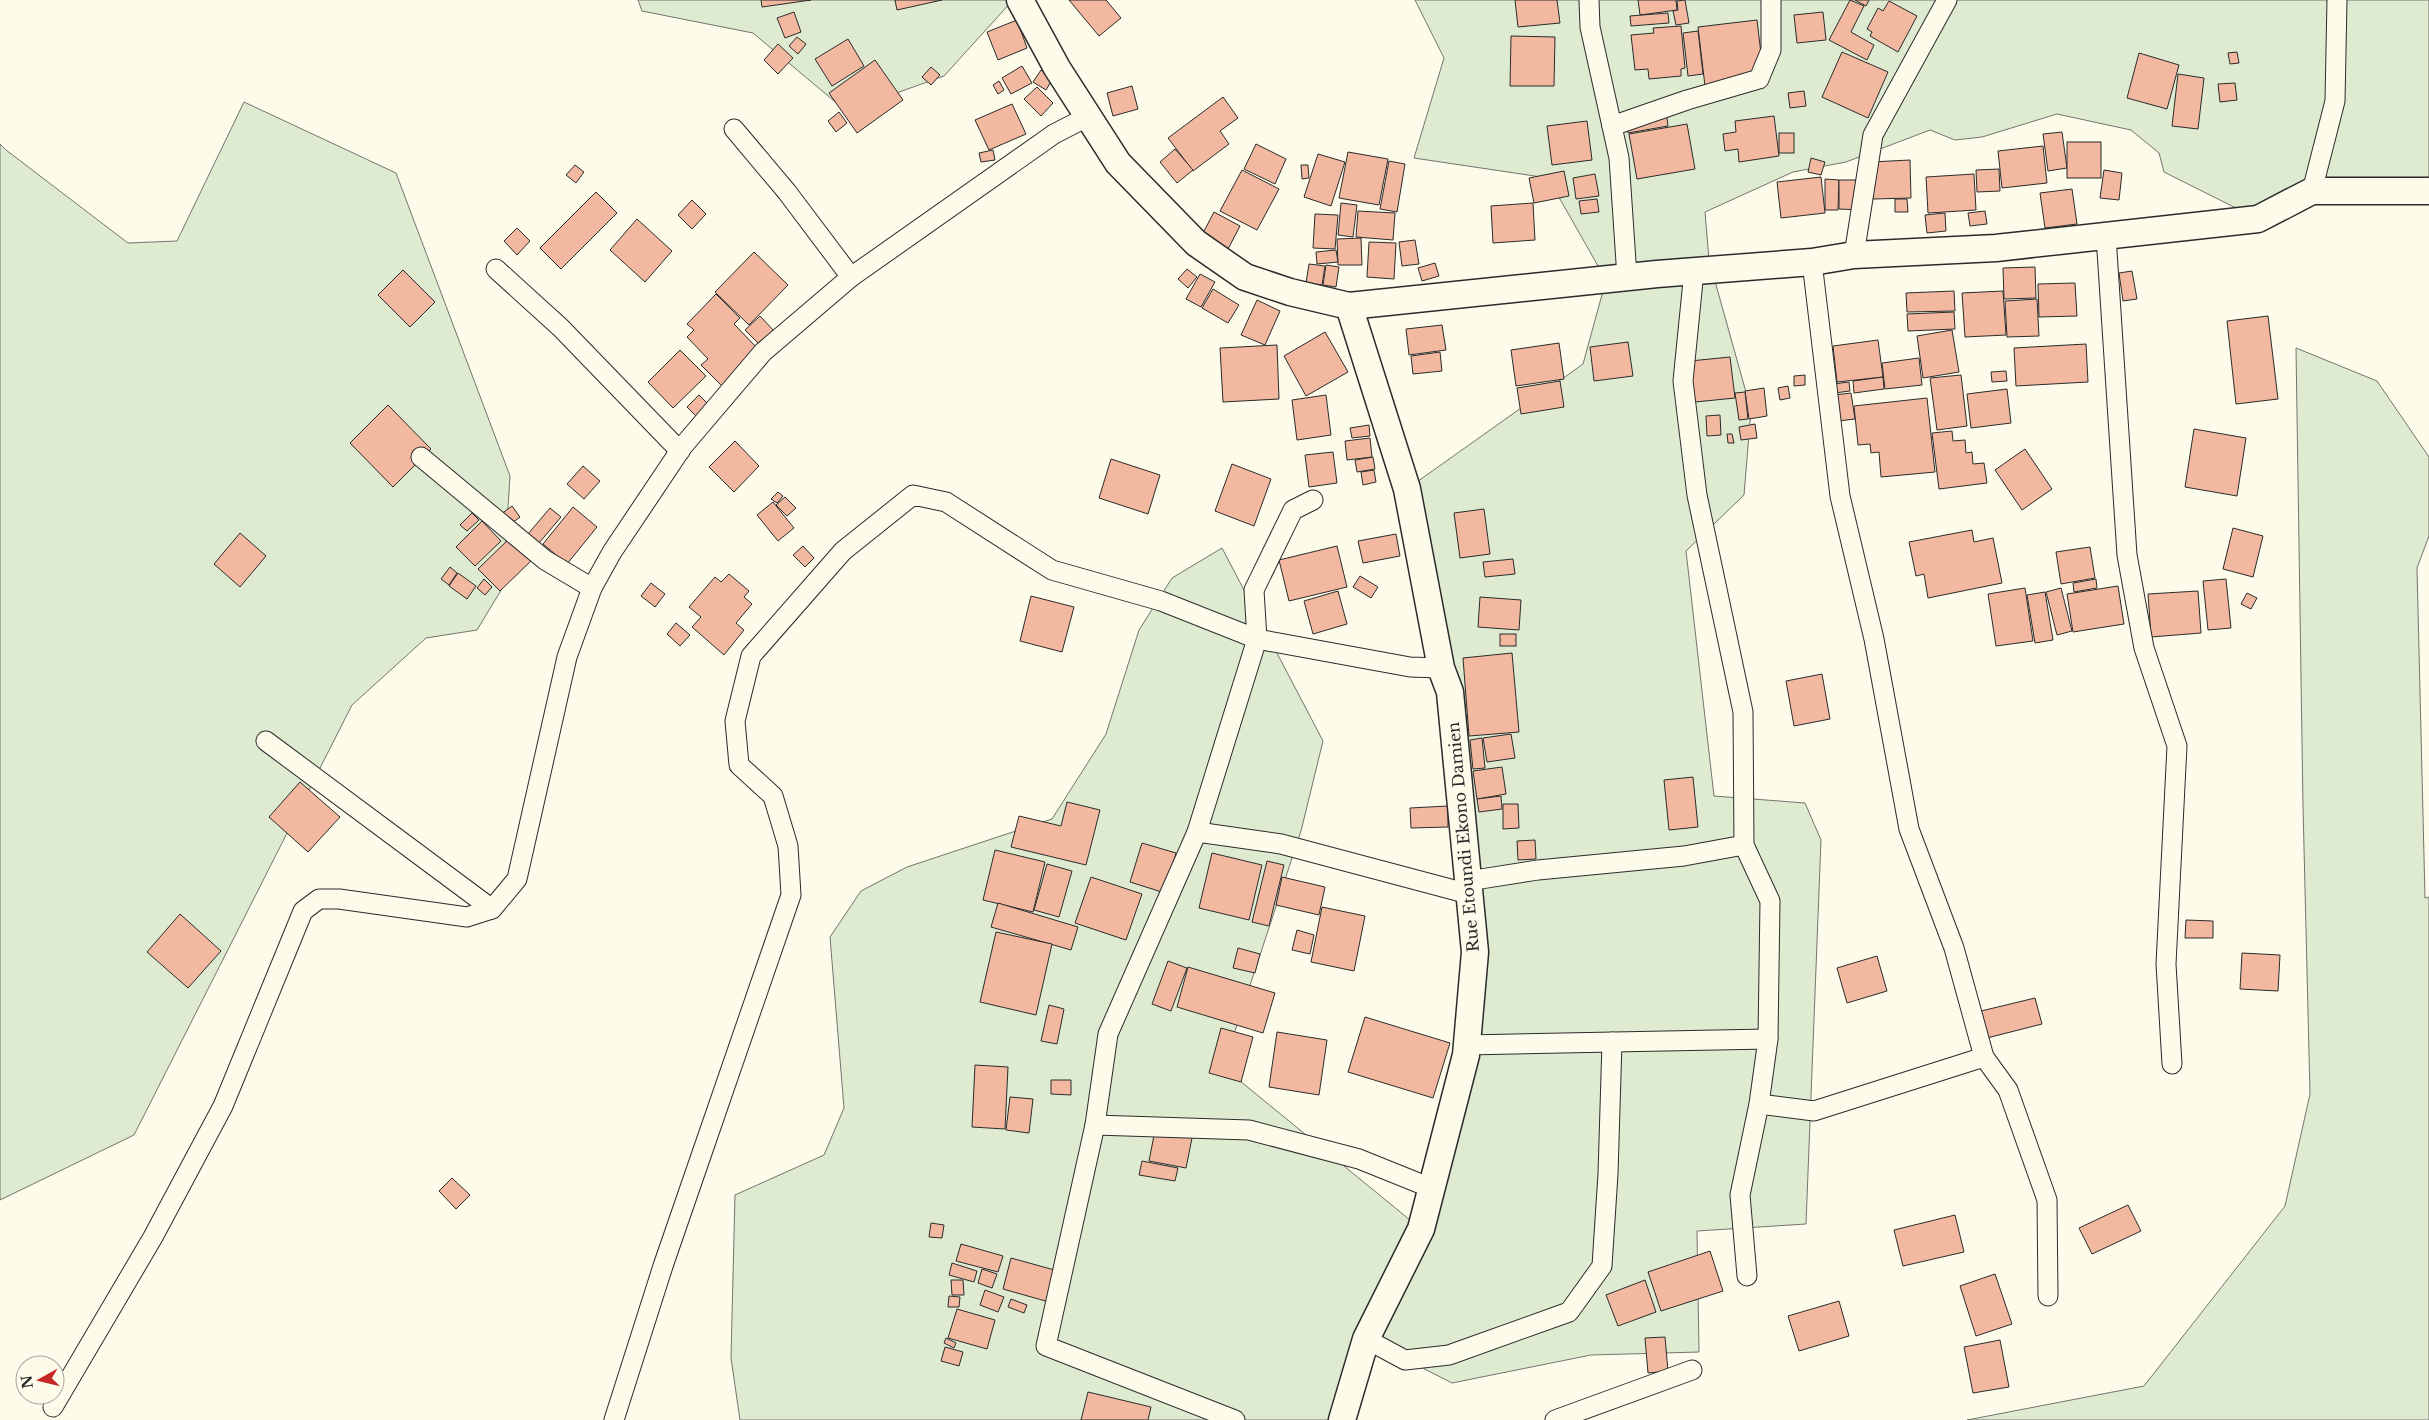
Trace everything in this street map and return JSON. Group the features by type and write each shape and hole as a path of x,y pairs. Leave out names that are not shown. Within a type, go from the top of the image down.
{"street":[{"path":"1020,0 1057,68 1080,101 1087,117 1118,163 1196,243 1245,277 1290,292 1350,306 1627,277 1812,262 1854,256 1996,248 2258,219 2312,191 2429,191"},
{"path":"1589,0 1590,27 1620,158 1627,277"},
{"path":"1612,126 1687,100 1759,79 1771,50 1771,0"},
{"path":"1854,256 1873,135 1947,0"},
{"path":"2312,191 2335,101 2337,0"},
{"path":"53,1407 152,1237 223,1106 303,911 319,899 339,899 467,917 492,909 517,879 567,657 592,588 612,552 680,452 763,352 852,277 1054,134 1087,117"},
{"path":"734,130 787,192 852,277"},
{"path":"2106,236 2127,555 2144,648 2177,746 2166,964 2172,1064"},
{"path":"1812,262 1840,496 1874,639 1909,829 1954,948 1984,1057 2008,1090 2047,1200 2048,1296"},
{"path":"496,269 561,328 680,452"},
{"path":"1694,271 1683,381 1697,495 1743,712 1744,845 1770,901 1768,1039 1759,1104 1740,1195 1747,1276"},
{"name":"Rue Etoundi Ekono Damien","path":"1342,1420 1366,1339 1421,1229 1466,1055 1475,952 1450,692 1441,668 1407,489 1350,306"},
{"path":"421,457 545,560 592,588"},
{"path":"614,1420 663,1266 791,894 788,846 773,796 739,765 735,721 751,656 843,551 913,495 946,502 1052,570 1160,601 1257,638 1410,667 1441,668"},
{"path":"1235,1420 1046,1346 1095,1125 1108,1034 1197,832 1257,638 1254,590 1293,510 1313,500"},
{"path":"266,741 492,909"},
{"path":"1197,832 1281,844 1469,887 1538,870 1684,856 1744,845"},
{"path":"1466,1045 1768,1039"},
{"path":"1366,1339 1405,1360 1448,1355 1570,1312 1602,1266 1608,1174 1612,1042"},
{"path":"1759,1104 1814,1111 1984,1057"},
{"path":"1095,1125 1248,1130 1359,1159 1432,1188"},
{"path":"1555,1420 1692,1370"}],"green space":[{"path":"638,0 1013,0 944,76 846,111 753,33 642,11"},
{"path":"1415,0 2429,0 2429,191 2312,191 2258,219 2164,172 2159,153 2131,130 2057,114 1982,137 1955,140 1930,130 1846,162 1793,172 1705,212 1709,260 1751,410 1744,495 1686,551 1714,796 1805,803 1821,840 1806,1224 1697,1231 1699,1352 1591,1355 1452,1383 1366,1339 1348,1420 740,1420 731,1358 735,1195 824,1155 844,1108 830,937 861,891 907,867 1052,819 1106,734 1139,630 1172,578 1222,548 1323,741 1301,831 1223,1067 1421,1229 1475,952 1407,489 1583,364 1606,280 1548,178 1414,158 1444,58"},
{"path":"244,102 396,173 510,476 503,587 477,630 426,638 352,705 134,1135 0,1200 0,144 128,243 177,241"},
{"path":"2296,348 2377,381 2429,457 2429,536 2417,568 2425,898 2429,897 2429,1420 1967,1420 2144,1386 2285,1206 2310,1094 2303,806"}],"building":[{"path":"761,0 811,0 762,7"},
{"path":"895,0 942,0 897,10"},
{"path":"1069,0 1106,0 1121,18 1099,36"},
{"path":"1515,0 1557,0 1560,23 1518,27"},
{"path":"1638,0 1676,0 1677,10 1640,15"},
{"path":"1685,0 1689,23 1676,25 1673,11 1678,10 1677,1"},
{"path":"1850,0 1864,6 1851,32 1874,45 1867,60 1829,40"},
{"path":"1855,0 1869,0 1866,6"},
{"path":"1889,1 1917,16 1898,52 1870,36 1872,32 1867,29 1878,8 1883,11"},
{"path":"794,12 801,32 785,38 777,18"},
{"path":"1823,12 1826,40 1797,43 1794,15"},
{"path":"1668,13 1669,23 1631,26 1630,16"},
{"path":"1017,20 1027,48 998,60 987,32"},
{"path":"1757,20 1764,79 1705,86 1698,27"},
{"path":"1681,26 1685,68 1681,69 1681,76 1649,79 1648,69 1635,70 1631,35 1654,33 1653,28"},
{"path":"1698,31 1703,74 1688,76 1683,33"},
{"path":"1511,36 1555,37 1554,86 1510,86"},
{"path":"797,37 806,44 798,54 789,46"},
{"path":"848,39 864,66 832,86 815,59"},
{"path":"778,44 793,58 778,74 764,60"},
{"path":"1842,52 1888,72 1868,118 1822,97"},
{"path":"2237,52 2239,63 2230,64 2228,53"},
{"path":"2139,53 2179,65 2167,109 2127,98"},
{"path":"875,60 903,100 857,133 829,93"},
{"path":"1022,66 1032,83 1011,94 1002,78"},
{"path":"931,67 940,75 931,85 922,77"},
{"path":"1041,70 1053,78 1046,90 1033,82"},
{"path":"2178,74 2204,78 2198,129 2172,126"},
{"path":"999,81 1004,90 998,94 993,85"},
{"path":"2235,83 2237,100 2220,102 2218,84"},
{"path":"1132,86 1138,109 1113,116 1107,93"},
{"path":"1037,87 1053,103 1041,116 1024,99"},
{"path":"1804,91 1806,106 1790,108 1788,93"},
{"path":"1223,97 1238,118 1220,131 1229,144 1193,171 1168,138"},
{"path":"1012,104 1026,134 989,150 975,120"},
{"path":"1666,110 1668,126 1628,133 1626,116"},
{"path":"839,112 847,123 836,132 828,121"},
{"path":"1774,116 1779,156 1739,162 1738,149 1725,151 1723,134 1736,132 1735,121"},
{"path":"1587,121 1592,160 1552,165 1547,126"},
{"path":"1687,124 1695,169 1637,179 1629,134"},
{"path":"2062,132 2067,168 2048,171 2043,134"},
{"path":"1779,133 1794,133 1794,153 1779,153"},
{"path":"2067,142 2101,142 2101,178 2067,178"},
{"path":"1256,144 1286,159 1275,184 1244,169"},
{"path":"2043,146 2047,183 2002,188 1998,151"},
{"path":"1175,149 1193,170 1177,183 1160,162"},
{"path":"993,150 995,160 981,162 979,153"},
{"path":"1348,152 1388,159 1379,205 1339,198"},
{"path":"1318,154 1345,162 1331,206 1304,197"},
{"path":"1811,158 1825,162 1821,175 1808,172"},
{"path":"1910,160 1911,198 1873,199 1871,162"},
{"path":"1389,161 1405,164 1397,212 1380,209"},
{"path":"575,165 584,172 576,183 566,175"},
{"path":"1301,165 1308,165 1309,178 1302,179"},
{"path":"1999,169 2000,191 1977,192 1976,170"},
{"path":"1242,170 1279,189 1257,230 1220,211"},
{"path":"2104,170 2122,173 2119,200 2100,198"},
{"path":"1564,171 1569,196 1534,203 1529,178"},
{"path":"1595,174 1599,196 1576,199 1573,178"},
{"path":"1974,174 1976,210 1928,213 1926,177"},
{"path":"1821,177 1825,213 1781,218 1777,182"},
{"path":"1825,179 1839,180 1838,210 1825,210"},
{"path":"1839,180 1861,180 1861,210 1839,209"},
{"path":"2072,189 2077,224 2045,228 2040,193"},
{"path":"596,192 617,213 561,269 540,248"},
{"path":"1597,199 1599,212 1581,214 1579,201"},
{"path":"1895,199 1907,199 1908,212 1895,212"},
{"path":"692,200 706,214 692,229 678,215"},
{"path":"1341,203 1357,205 1353,237 1338,235"},
{"path":"1533,203 1535,240 1493,243 1491,206"},
{"path":"1358,211 1395,213 1393,240 1356,237"},
{"path":"1985,211 1987,224 1970,226 1968,213"},
{"path":"1214,212 1240,226 1228,249 1202,235"},
{"path":"1945,213 1946,231 1927,233 1925,215"},
{"path":"1315,214 1338,215 1335,249 1313,248"},
{"path":"637,219 672,251 645,282 610,250"},
{"path":"517,228 530,241 517,255 504,241"},
{"path":"1361,238 1362,265 1338,265 1337,239"},
{"path":"1415,240 1419,264 1402,266 1399,242"},
{"path":"1369,242 1396,243 1394,279 1367,277"},
{"path":"1336,250 1338,262 1317,264 1316,252"},
{"path":"754,252 788,285 749,325 715,292"},
{"path":"1435,263 1439,276 1422,281 1418,268"},
{"path":"1309,264 1325,266 1322,285 1306,283"},
{"path":"1326,265 1339,267 1336,287 1323,285"},
{"path":"2035,267 2036,298 2004,299 2003,268"},
{"path":"1187,269 1197,277 1188,288 1178,279"},
{"path":"403,270 435,302 410,327 378,295"},
{"path":"2132,271 2137,299 2123,301 2119,273"},
{"path":"1200,274 1215,282 1201,307 1186,299"},
{"path":"2075,283 2077,316 2039,317 2038,284"},
{"path":"1213,289 1239,305 1228,323 1202,308"},
{"path":"1954,291 1955,311 1907,312 1906,293"},
{"path":"2003,291 2006,335 1965,337 1962,293"},
{"path":"716,294 740,318 734,324 759,350 723,387 701,365 708,359 687,337 694,330 687,324"},
{"path":"2037,299 2039,336 2007,337 2005,301"},
{"path":"1257,300 1280,311 1265,345 1241,335"},
{"path":"1954,312 1955,329 1908,331 1907,314"},
{"path":"760,316 775,332 761,346 745,330"},
{"path":"2268,316 2278,399 2236,404 2227,321"},
{"path":"1442,325 1446,350 1409,355 1406,329"},
{"path":"1952,330 1959,372 1923,378 1917,336"},
{"path":"1325,332 1348,372 1306,396 1284,356"},
{"path":"1878,340 1883,377 1837,382 1833,346"},
{"path":"1628,342 1633,376 1594,381 1590,347"},
{"path":"1559,343 1564,379 1516,386 1511,350"},
{"path":"2086,344 2088,382 2016,386 2014,348"},
{"path":"1277,345 1279,399 1223,402 1220,348"},
{"path":"680,350 706,376 673,408 648,382"},
{"path":"1440,352 1442,371 1413,374 1411,356"},
{"path":"1730,357 1735,398 1695,402 1690,361"},
{"path":"1919,358 1922,385 1885,389 1882,363"},
{"path":"2006,371 2007,381 1992,382 1991,372"},
{"path":"1805,375 1805,385 1794,386 1794,376"},
{"path":"1961,375 1967,426 1937,430 1930,378"},
{"path":"1883,377 1884,389 1854,393 1853,381"},
{"path":"1560,381 1564,407 1521,414 1517,388"},
{"path":"1849,382 1850,391 1834,393 1833,384"},
{"path":"1788,386 1790,398 1780,400 1778,388"},
{"path":"1764,388 1767,416 1749,419 1745,391"},
{"path":"2007,389 2011,423 1971,428 1967,394"},
{"path":"1745,392 1748,419 1739,420 1735,393"},
{"path":"1851,393 1855,419 1838,421 1834,395"},
{"path":"699,395 713,409 701,421 687,407"},
{"path":"1326,395 1331,435 1297,440 1292,400"},
{"path":"1927,398 1935,472 1881,477 1879,452 1871,453 1870,444 1858,445 1854,406"},
{"path":"388,405 431,449 393,487 350,443"},
{"path":"1720,415 1721,435 1707,436 1706,416"},
{"path":"1755,424 1757,438 1741,440 1739,427"},
{"path":"1369,425 1370,436 1352,438 1350,428"},
{"path":"2194,429 2246,438 2237,496 2185,487"},
{"path":"1952,431 1953,441 1965,440 1966,453 1972,452 1973,464 1984,463 1987,483 1939,489 1932,433"},
{"path":"1727,434 1732,434 1734,443 1728,443"},
{"path":"1370,438 1372,457 1347,460 1345,441"},
{"path":"735,441 759,466 734,492 709,467"},
{"path":"2025,449 2052,489 2022,510 1995,470"},
{"path":"1333,452 1337,483 1309,487 1305,455"},
{"path":"1373,457 1375,469 1357,472 1355,460"},
{"path":"1111,459 1160,475 1148,514 1099,498"},
{"path":"1232,464 1271,479 1254,526 1215,511"},
{"path":"583,466 600,481 584,499 567,484"},
{"path":"1374,470 1376,482 1363,485 1361,472"},
{"path":"778,492 783,496 777,503 771,499"},
{"path":"785,497 796,508 787,516 776,505"},
{"path":"773,502 794,528 778,541 757,515"},
{"path":"512,506 520,517 508,526 500,515"},
{"path":"573,507 597,527 567,564 543,544"},
{"path":"550,508 561,517 539,543 528,534"},
{"path":"1484,509 1490,554 1460,558 1454,513"},
{"path":"472,513 479,520 467,531 460,525"},
{"path":"482,521 501,541 475,566 456,547"},
{"path":"2233,528 2263,536 2253,577 2223,569"},
{"path":"1972,530 1974,542 1993,538 2002,583 1928,598 1924,574 1916,576 1909,542"},
{"path":"240,533 266,556 240,587 214,564"},
{"path":"1396,534 1400,556 1363,563 1358,541"},
{"path":"512,536 534,558 500,591 478,569"},
{"path":"803,546 814,558 805,567 793,555"},
{"path":"1337,546 1347,587 1289,601 1279,560"},
{"path":"2090,547 2095,578 2061,584 2056,552"},
{"path":"1513,559 1515,574 1485,577 1483,562"},
{"path":"450,567 457,573 449,585 441,579"},
{"path":"458,573 476,586 467,599 449,586"},
{"path":"729,574 749,591 744,597 752,604 736,623 744,630 724,655 692,627 701,617 689,607 715,577 721,582"},
{"path":"1360,576 1378,587 1371,598 1353,587"},
{"path":"484,579 492,587 485,595 477,588"},
{"path":"2096,579 2097,588 2074,592 2073,583"},
{"path":"2226,579 2231,628 2208,630 2203,581"},
{"path":"651,583 665,594 655,607 641,596"},
{"path":"2118,586 2124,624 2073,632 2067,594"},
{"path":"2025,588 2033,641 1996,646 1988,594"},
{"path":"2061,588 2072,631 2057,635 2046,592"},
{"path":"1338,591 1347,624 1313,634 1304,601"},
{"path":"2198,591 2201,633 2151,637 2148,594"},
{"path":"2045,592 2053,640 2035,643 2027,595"},
{"path":"2247,593 2257,598 2251,609 2241,604"},
{"path":"1031,596 1074,607 1062,652 1020,641"},
{"path":"1480,597 1521,600 1519,630 1478,627"},
{"path":"676,623 690,635 680,646 667,634"},
{"path":"1500,634 1516,634 1516,646 1500,646"},
{"path":"1512,653 1519,732 1469,736 1463,658"},
{"path":"1822,674 1830,719 1794,726 1786,681"},
{"path":"1511,734 1515,758 1487,762 1483,738"},
{"path":"1482,738 1485,768 1473,769 1470,740"},
{"path":"1502,767 1506,794 1477,799 1473,771"},
{"path":"1693,777 1698,827 1669,830 1664,780"},
{"path":"300,782 340,817 308,852 269,817"},
{"path":"1501,796 1502,809 1479,812 1477,799"},
{"path":"1067,802 1100,810 1086,865 1011,847 1019,816 1061,826"},
{"path":"1503,804 1518,804 1519,828 1503,829"},
{"path":"1448,806 1448,827 1411,828 1410,808"},
{"path":"1535,840 1536,859 1518,860 1517,841"},
{"path":"1142,843 1176,853 1165,893 1130,882"},
{"path":"995,850 1045,862 1033,912 983,900"},
{"path":"1212,853 1262,865 1249,920 1199,908"},
{"path":"1267,861 1284,865 1269,926 1252,922"},
{"path":"1047,864 1072,871 1059,917 1034,910"},
{"path":"1091,877 1142,894 1126,940 1075,923"},
{"path":"1282,877 1325,887 1319,915 1276,905"},
{"path":"998,903 1078,927 1071,950 991,927"},
{"path":"1322,907 1365,916 1354,971 1311,962"},
{"path":"180,914 221,951 188,988 147,952"},
{"path":"2186,920 2213,921 2213,938 2185,938"},
{"path":"1297,930 1314,935 1310,954 1292,950"},
{"path":"996,932 1052,944 1036,1015 980,1002"},
{"path":"1238,948 1260,954 1255,973 1233,968"},
{"path":"2242,953 2280,955 2278,991 2240,989"},
{"path":"1877,956 1887,991 1847,1003 1837,968"},
{"path":"1168,961 1187,968 1171,1011 1152,1004"},
{"path":"1188,967 1275,993 1263,1033 1177,1007"},
{"path":"2035,998 2042,1024 1983,1039 1977,1012"},
{"path":"1049,1005 1064,1009 1057,1044 1041,1041"},
{"path":"1365,1017 1450,1043 1433,1098 1348,1072"},
{"path":"1221,1028 1253,1037 1241,1082 1209,1073"},
{"path":"1277,1032 1327,1040 1319,1095 1269,1087"},
{"path":"975,1065 1008,1067 1005,1129 972,1127"},
{"path":"1051,1080 1071,1080 1071,1095 1051,1094"},
{"path":"1010,1097 1033,1099 1029,1133 1006,1130"},
{"path":"1157,1120 1194,1128 1186,1168 1149,1161"},
{"path":"1142,1161 1178,1168 1175,1181 1139,1175"},
{"path":"452,1178 470,1195 456,1209 439,1191"},
{"path":"2128,1205 2141,1231 2092,1254 2079,1228"},
{"path":"1955,1215 1964,1252 1903,1266 1894,1230"},
{"path":"931,1223 944,1225 942,1238 929,1237"},
{"path":"961,1244 1003,1256 998,1272 956,1261"},
{"path":"1710,1251 1723,1291 1661,1311 1648,1272"},
{"path":"1011,1258 1058,1271 1049,1302 1003,1289"},
{"path":"952,1263 977,1271 974,1282 949,1275"},
{"path":"982,1269 997,1274 992,1288 978,1283"},
{"path":"1995,1274 2012,1324 1976,1336 1960,1286"},
{"path":"951,1280 963,1280 964,1295 952,1295"},
{"path":"1645,1280 1656,1312 1618,1326 1606,1295"},
{"path":"985,1290 1004,1297 998,1312 980,1305"},
{"path":"949,1296 960,1297 959,1307 948,1307"},
{"path":"1011,1299 1027,1305 1024,1313 1008,1307"},
{"path":"1839,1301 1849,1336 1799,1351 1788,1316"},
{"path":"957,1309 995,1320 987,1349 948,1338"},
{"path":"1665,1337 1668,1371 1648,1373 1645,1338"},
{"path":"946,1338 956,1343 954,1348 944,1343"},
{"path":"2000,1340 2009,1387 1973,1393 1964,1347"},
{"path":"945,1347 963,1352 959,1366 941,1361"},
{"path":"1088,1392 1151,1407 1148,1420 1081,1420"}]}
